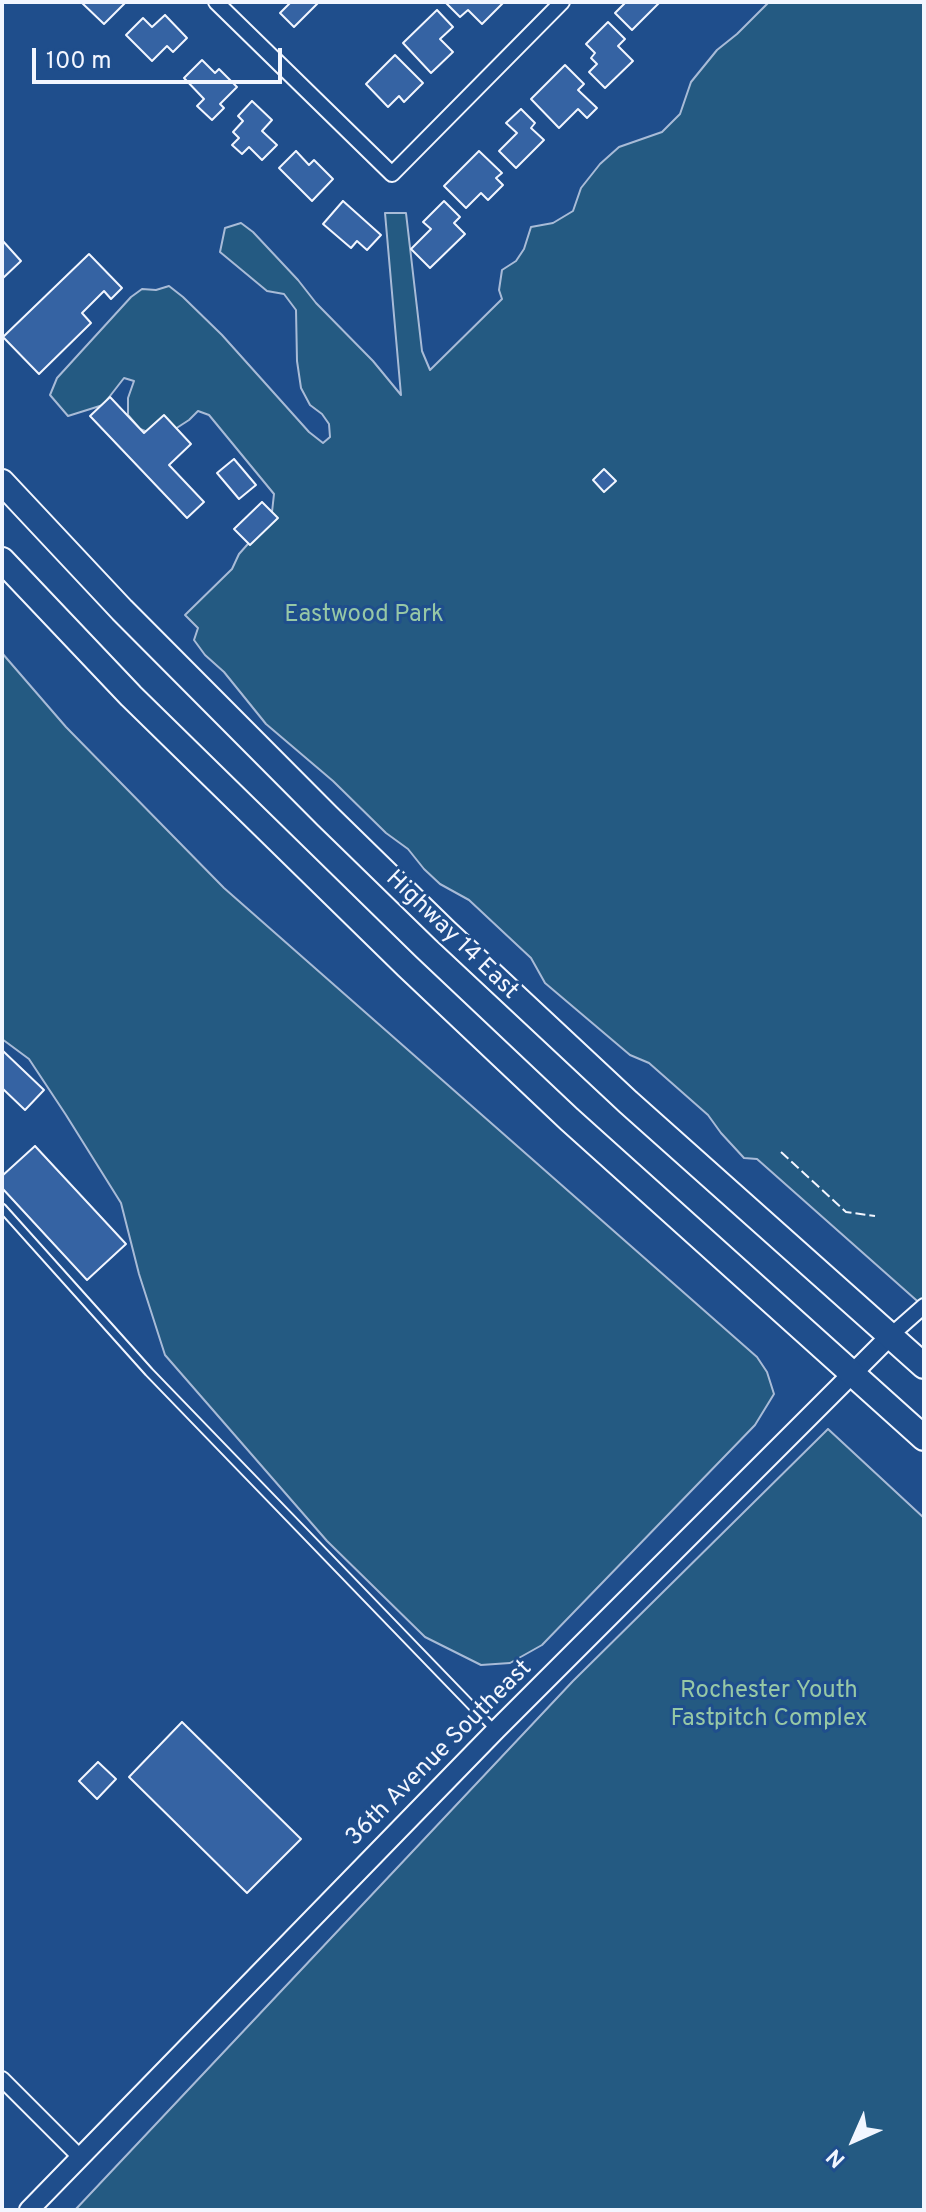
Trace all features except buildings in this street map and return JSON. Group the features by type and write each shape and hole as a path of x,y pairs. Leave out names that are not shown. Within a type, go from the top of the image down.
{"main road":[{"name":"Highway 14 East","path":"2,482 154,643 445,931 628,1102 924,1366"},
{"path":"2,560 131,696 407,966 569,1119 924,1438"}],"street":[{"path":"216,2 392,174 562,2"},
{"path":"890,1336 924,1306"},
{"name":"36th Avenue Southeast","path":"29,2210 496,1730 890,1336"},
{"path":"2,2079 80,2157"}],"lane":[{"path":"2,1208 149,1372 496,1730"}],"green space":[{"name":"Eastwood Park","path":"769,2 924,2 924,1307 757,1159 744,1158 708,1115 649,1063 630,1055 545,983 531,958 469,900 440,884 408,849 386,833 333,781 266,724 224,672 205,655 194,640 198,628 185,615 232,569 239,554 272,512 274,494 209,415 198,411 172,431 158,436 140,429 128,415 128,398 134,381 124,378 103,405 68,416 50,395 57,378 131,297 142,289 156,290 169,286 222,335 309,432 323,443 330,437 329,424 310,405 301,388 296,310 284,294 267,291 220,252 225,228 241,223 253,232 401,395 385,213 406,213 422,351 430,370 502,299 499,290 502,270 516,261 524,249 531,227 553,223 573,211 581,188 619,147 662,132 680,114 691,82 717,50"},
{"path":"2,653 66,727 224,888 757,1357 767,1372 774,1394 755,1425 542,1645 510,1663 481,1665 425,1637 327,1541 165,1355 139,1274 121,1203 29,1059 2,1039"},
{"name":"Rochester Youth Fastpitch Complex","path":"828,1429 924,1518 924,2210 75,2210 573,1681"}],"fence":[{"path":"781,1152 846,1212 875,1216"}]}
